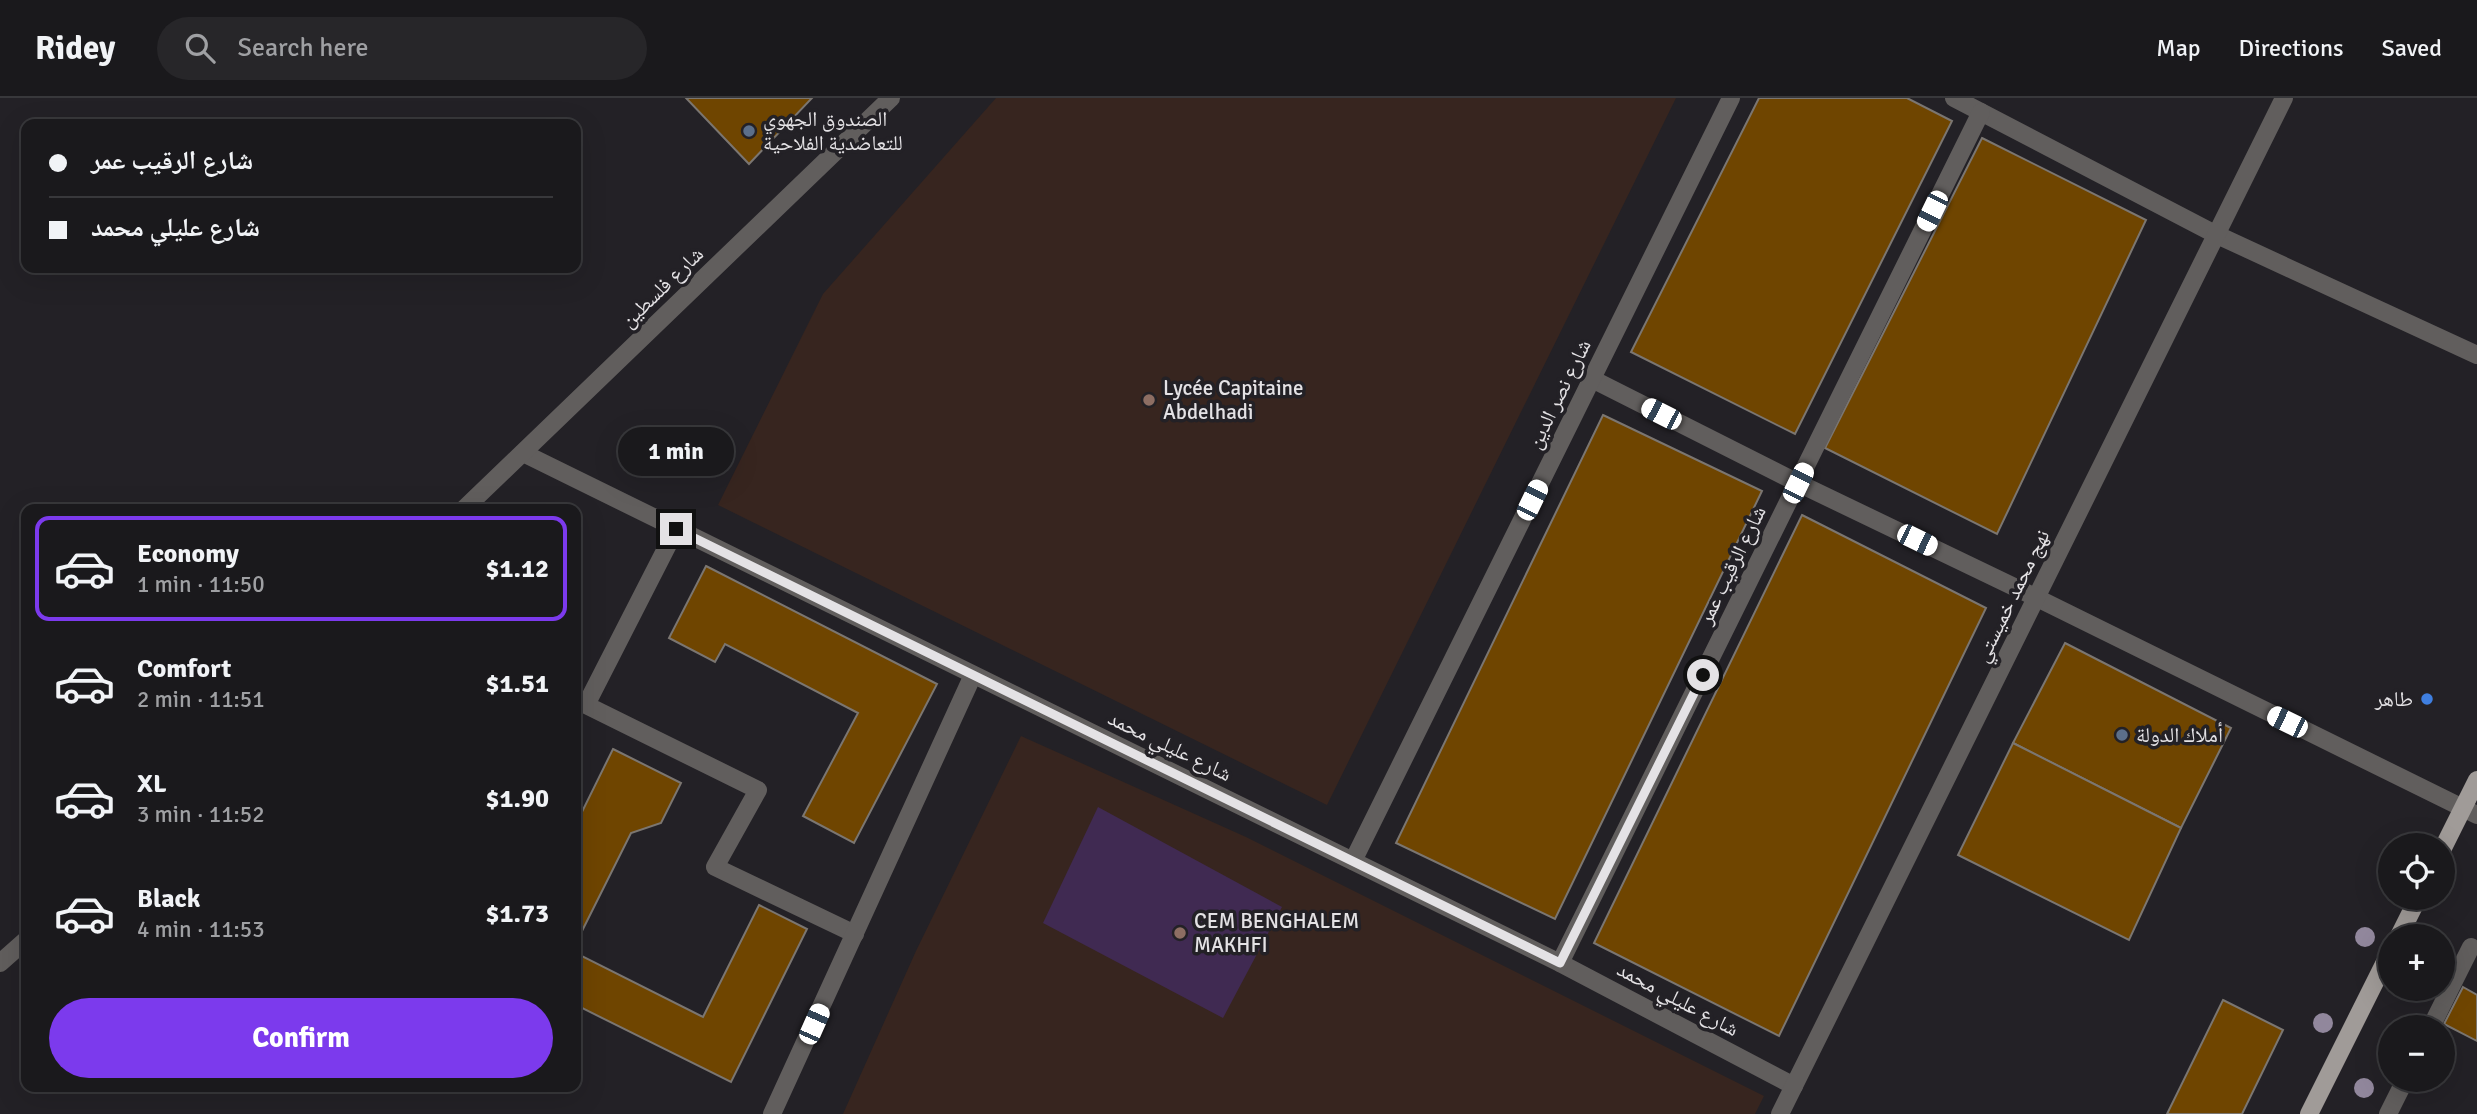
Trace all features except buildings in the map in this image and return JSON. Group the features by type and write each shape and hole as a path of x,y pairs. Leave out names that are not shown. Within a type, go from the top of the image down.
{"main road":[{"path":"2454,833 2470,812 2477,780"},
{"path":"2309,1114 2378,976"}],"street":[{"name":"شارع فلسطين","path":"469,504 891,98"},
{"name":"شارع نصر الدين","path":"1353,861 1731,98"},
{"path":"1954,98 2215,234 2477,355"},
{"name":"نهج محمد خميستي","path":"1780,1114 2284,98"},
{"name":"شارع الرقيب عمر","path":"1560,963 1981,112"},
{"path":"1592,379 1798,483 2470,812"},
{"name":"شارع عليلي محمد","path":"523,453 1560,963 1794,1086"},
{"path":"676,529 586,705 758,790 715,867 855,934"},
{"path":"772,1114 973,676"},
{"path":"0,963 21,944"},
{"path":"2437,1015 2475,944"},
{"path":"2389,1114 2400,1092"}],"shaded area":[{"name":"Lycée Capitaine Abdelhadi","path":"996,98 1676,98 1327,805 718,505 823,294"},
{"name":"CEM BENGHALEM MAKHFI","path":"1021,736 1246,837 1764,1096 1755,1114 843,1114 916,951"},
{"path":"1098,807 1282,907 1223,1018 1043,923"}],"place":[{"name":"الصندوق الجهوي للتعاضدية الفلاحية","path":"749,131"},
{"name":"Lycée Capitaine Abdelhadi","path":"1149,400"},
{"name":"طاهر","path":"2427,699"},
{"name":"أملاك الدولة","path":"2122,735"},
{"name":"CEM BENGHALEM MAKHFI","path":"1180,933"}],"route":[{"path":"676,529 1560,963 1703,675"}]}
